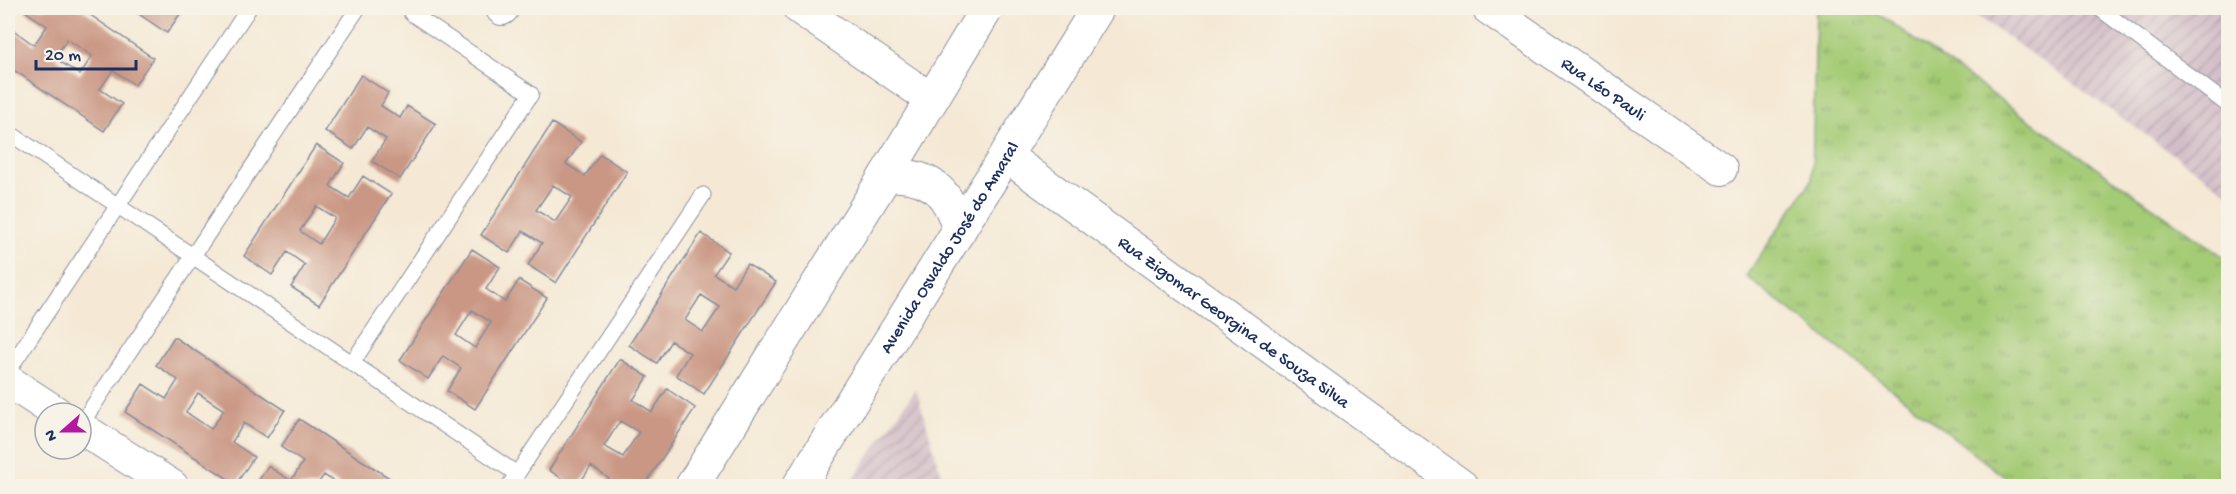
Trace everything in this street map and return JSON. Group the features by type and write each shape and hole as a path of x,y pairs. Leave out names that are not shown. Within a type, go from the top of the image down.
{"main road":[{"path":"692,486 987,8"},
{"name":"Avenida Osvaldo José do Amaral","path":"799,486 1098,8"},
{"path":"886,175 907,174 926,181 942,193 954,210 959,231"}],"street":[{"path":"799,8 931,99"},
{"name":"Rua Léo Pauli","path":"1488,8 1721,169"},
{"name":"Rua Zigomar Georgina de Souza Silva","path":"1006,156 1462,486"},
{"path":"8,381 39,401"},
{"path":"93,434 172,486"}],"lane":[{"path":"8,371 249,8"},
{"path":"93,408 358,8"},
{"path":"2099,8 2229,105"},
{"path":"352,363 531,94 411,13"},
{"path":"8,132 352,363 513,480 703,195"}],"shaded area":[{"path":"1966,8 2228,8 2228,193"},
{"path":"916,389 945,486 848,486"}],"green space":[{"path":"1816,8 1870,8 2228,260 2228,486 2016,486 1746,276 1812,180"}],"building":[{"path":"27,8 80,8 153,58 135,85 113,70 100,89 122,104 104,131 8,66 8,36 12,29 34,45 47,26 25,11","holes":["67,39 92,56 80,75 55,58"]},
{"path":"130,8 184,8 167,33"},
{"path":"361,75 388,93 381,106 400,118 407,106 436,124 400,179 372,161 386,139 367,127 353,149 325,131"},
{"path":"552,123 581,142 566,164 585,176 600,154 627,172 556,283 528,265 542,243 523,231 509,253 481,235","holes":["553,185 572,197 555,222 536,210"]},
{"path":"316,145 344,163 330,186 349,198 363,176 391,194 319,305 291,287 305,265 287,252 272,275 244,256","holes":["316,206 335,218 319,244 300,231"]},
{"path":"701,233 729,252 714,274 733,286 747,264 776,282 704,394 676,375 690,353 671,341 657,363 629,345","holes":["701,295 720,307 703,332 685,320"]},
{"path":"472,249 500,267 486,289 505,302 519,280 547,298 475,409 447,391 461,368 443,356 428,379 400,360","holes":["472,310 491,322 475,348 456,335"]},
{"path":"174,337 285,410 267,438 244,423 232,442 254,457 236,484 125,412 143,384 166,399 178,380 156,365","holes":["198,393 224,410 211,429 186,412"]},
{"path":"620,359 648,377 633,400 652,412 667,389 695,408 644,486 604,486 609,479 591,466 578,486 573,486 549,470","holes":["620,421 639,432 623,457 604,446"]},
{"path":"299,419 402,486 341,486 324,475 316,486 255,486 268,466 291,481 303,462 281,447"}]}
